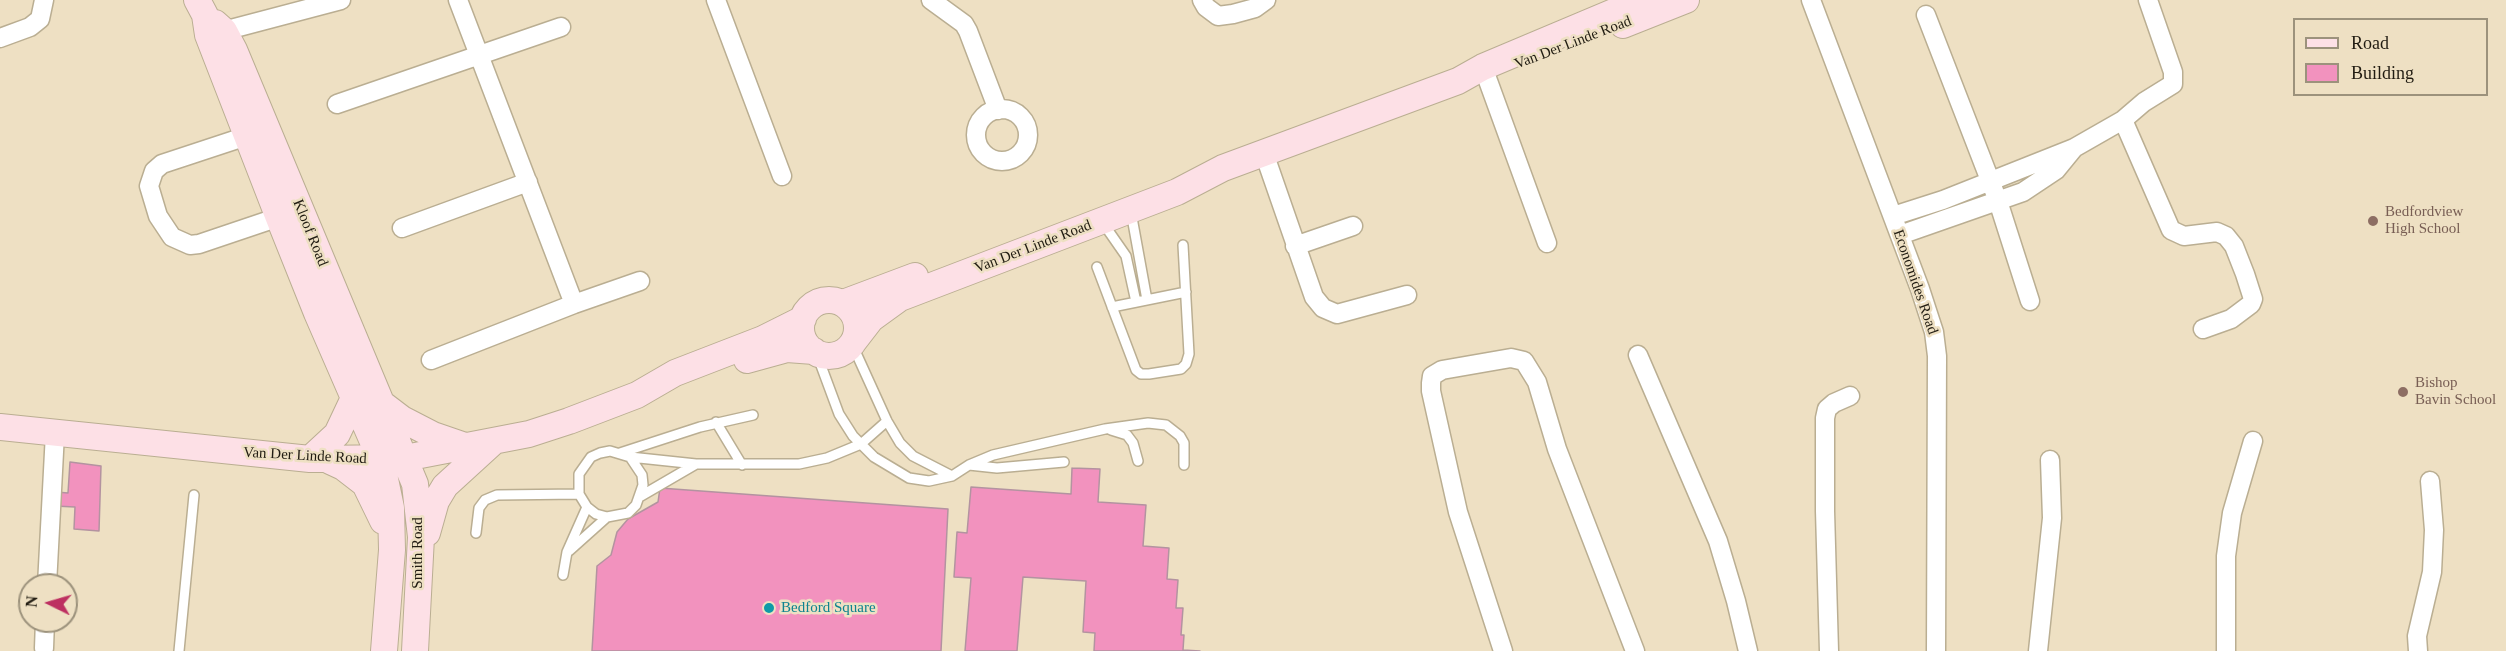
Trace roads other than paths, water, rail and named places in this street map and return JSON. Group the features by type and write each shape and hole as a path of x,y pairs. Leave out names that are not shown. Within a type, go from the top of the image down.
{"main road":[{"name":"Van Der Linde Road","path":"1485,72 1642,0"},
{"name":"Van Der Linde Road","path":"853,343 871,319 900,298 1177,192 1223,168 1686,0"},
{"name":"Kloof Road","path":"209,20 290,214 354,398 393,459"},
{"name":"Van Der Linde Road","path":"843,303 1172,178 1223,168"},
{"name":"Kloof Road","path":"290,214 381,403 393,459"},
{"path":"836,300 843,303 855,315 857,332 853,343 840,354 832,356 815,352 803,337 803,319 812,305 819,301 836,300"},
{"name":"Van Der Linde Road","path":"638,395 675,373 763,339 803,319"},
{"name":"Van Der Linde Road","path":"0,427 319,460 393,459 493,442 559,424 638,395 681,386 776,351 787,349 815,352"},
{"path":"354,398 337,434 319,460 355,475 370,492 381,515 392,550"},
{"path":"381,403 402,419 433,435 468,447"},
{"path":"420,577 429,519 436,501 445,486 493,442"},
{"name":"Smith Road","path":"384,651 392,550 393,459"},
{"name":"Smith Road","path":"393,459 415,484 418,510 421,537 415,651"}],"street":[{"path":"0,38 30,27 39,19 44,0"},
{"path":"209,20 341,0"},
{"path":"458,0 574,304"},
{"path":"716,0 782,176"},
{"path":"931,0 964,24 998,110"},
{"path":"1202,0 1206,7 1218,16 1255,8 1266,0"},
{"name":"Economides Road","path":"1811,0 1893,216 1934,332 1936,347 1936,651"},
{"path":"1893,216 1991,182 2074,148 2123,120 2144,102 2173,84 2173,72 2148,0"},
{"path":"1926,15 1998,201 2030,301"},
{"path":"338,104 561,27"},
{"path":"1485,72 1547,243"},
{"path":"2123,120 2171,230 2184,236 2217,232 2226,236 2234,246 2245,274 2253,299 2251,304 2231,319 2203,330"},
{"path":"258,133 162,164 154,171 149,186 158,216 172,237 190,245 290,214"},
{"path":"1900,235 2023,192 2056,170 2074,148"},
{"path":"1264,153 1314,297 1323,308 1337,314 1407,295"},
{"path":"402,228 528,182"},
{"path":"1295,246 1353,226"},
{"path":"431,360 574,304 640,281"},
{"path":"1638,355 1718,541 1748,651"},
{"path":"1503,651 1458,512 1431,383 1432,375 1442,370 1511,358 1524,361 1537,382 1569,483 1635,651"},
{"path":"1829,651 1825,418 1827,410 1834,403 1850,396"},
{"path":"48,573 55,433"},
{"path":"2226,651 2226,556 2232,513 2253,441"},
{"path":"2038,651 2052,518 2050,460"},
{"path":"2418,651 2419,627 2432,572 2433,530 2430,481"},
{"path":"44,648 45,633"}],"lane":[{"path":"1130,210 1147,300"},
{"path":"1101,221 1126,256 1136,302"},
{"path":"1097,267 1136,370 1141,374 1149,374 1181,369 1186,364 1189,354 1183,245"},
{"path":"1112,307 1186,292"},
{"path":"853,343 887,421 900,443 913,456 952,476"},
{"path":"815,352 839,414 861,444 874,457 909,478 929,481 952,476 969,465 993,455 1106,429 1148,423 1166,425 1180,436 1184,443 1184,465"},
{"path":"625,455 716,422 753,415"},
{"path":"696,464 641,496 628,513 607,517 596,514 587,507 579,494 579,474 591,457 610,451 696,464 799,464 827,458 861,444 887,421"},
{"path":"716,422 742,465"},
{"path":"1106,429 1127,435 1133,443 1138,461"},
{"path":"625,455 642,475 641,496"},
{"path":"969,465 997,468 1064,462"},
{"path":"476,533 479,508 486,500 497,495 579,494"},
{"path":"179,651 194,495"},
{"path":"563,575 567,552 587,507"},
{"path":"567,552 607,517"}],"place":[{"name":"Bedfordview High School","path":"2373,221"},
{"name":"Bishop Bavin School","path":"2403,392"},
{"name":"Bedford Square","path":"769,608"}]}
